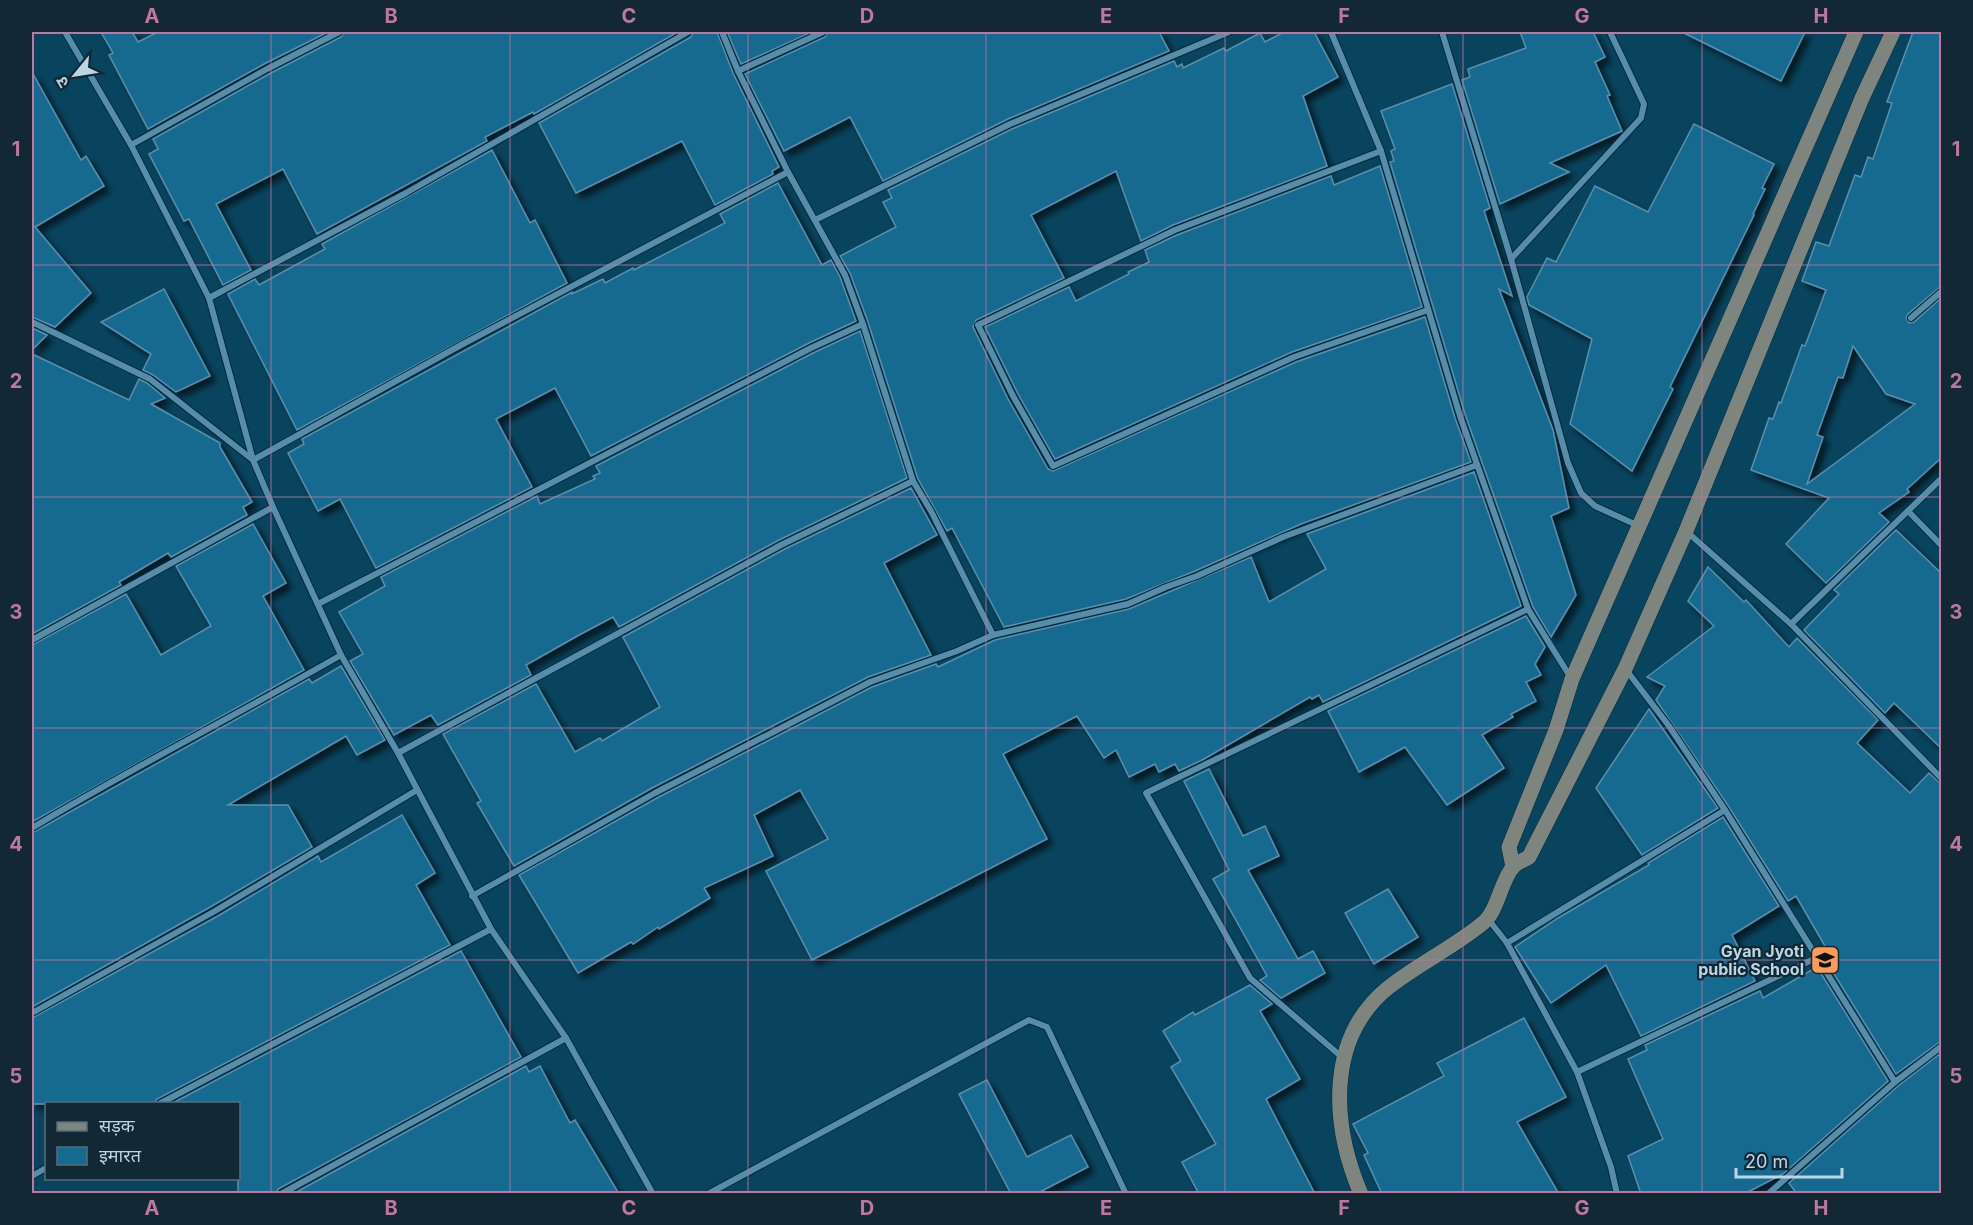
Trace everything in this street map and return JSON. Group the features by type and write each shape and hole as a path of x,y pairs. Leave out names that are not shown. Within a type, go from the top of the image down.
{"street":[{"path":"65,32 131,145 209,298 253,460 341,655 398,753 491,929 566,1038 653,1193"},
{"path":"131,145 267,69 339,32"},
{"path":"209,298 406,193 688,32"},
{"path":"722,32 738,71 788,172 845,275 913,481 931,511 993,635"},
{"path":"738,71 823,32"},
{"path":"815,220 1010,124 1229,32"},
{"path":"1331,32 1381,151 1477,465 1527,609 1572,680"},
{"path":"1442,32 1511,259 1568,463 1581,493 1595,506 1640,526"},
{"path":"1511,259 1641,118 1644,104 1610,32"},
{"path":"1513,867 1509,847 1556,730 1572,680 1856,32"},
{"path":"1361,1194 1349,1166 1338,1098 1343,1058 1356,1028 1374,1001 1389,987 1488,919 1513,867 1528,857 1625,669 1686,531 1862,98 1893,32"},
{"path":"1381,151 1175,230 978,325 1013,396 1053,466 1294,357 1428,310"},
{"path":"253,460 461,345 788,172"},
{"path":"1911,318 1941,291"},
{"path":"32,322 150,379 253,460"},
{"path":"318,604 811,348 863,324"},
{"path":"472,896 655,793 870,682 957,651 993,635 1128,604 1283,537 1477,465"},
{"path":"1791,624 1941,478"},
{"path":"398,753 781,545 913,481"},
{"path":"32,640 273,507"},
{"path":"1908,511 1941,546"},
{"path":"1686,531 1791,624 1941,779"},
{"path":"1343,1058 1250,978 1146,793 1527,609"},
{"path":"32,828 96,789 283,689 341,655"},
{"path":"1625,669 1669,726 1725,810 1895,1082"},
{"path":"32,1013 215,911 417,790"},
{"path":"1507,943 1725,810"},
{"path":"1488,919 1507,943 1576,1072 1611,1167 1617,1194"},
{"path":"163,1102 491,929"},
{"path":"1576,1072 1816,958"},
{"path":"708,1194 1029,1020 1047,1027 1126,1194"},
{"path":"281,1194 566,1038"},
{"path":"1768,1194 1895,1082 1941,1046"}],"building":[{"path":"101,32 132,32 138,42 158,32 328,32 264,64 148,129 109,55 113,53"},
{"path":"344,32 678,32 534,114 533,112 485,137 487,141 317,234 283,169 216,204 251,270 223,285 189,219 184,221 149,154 158,149 153,139 269,74 341,37"},
{"path":"693,32 717,32 733,73 779,167 772,171 773,174 715,205 682,141 576,193 539,123 691,37"},
{"path":"727,32 812,32 741,64"},
{"path":"828,32 1159,32 1169,51 1008,119 883,181 850,117 784,151 745,74 825,37"},
{"path":"1284,32 1314,32 1338,77 1303,96 1327,166 1173,225 1141,241 1116,171 1031,215 1064,278 976,320 973,327 1008,399 1048,469 1053,471 1296,362 1425,317 1455,418 1471,462 1301,524 1126,599 1004,627 952,528 947,531 918,479 868,322 850,273 840,256 896,227 883,202 892,198 888,190 1012,129 1174,61 1177,67 1182,64 1183,68 1224,48 1226,51 1260,33 1265,42"},
{"path":"1520,32 1593,32 1605,57 1595,62 1610,95 1607,96 1622,131 1550,163 1569,172 1500,204 1462,80 1470,77 1468,69 1526,48"},
{"path":"1682,32 1805,32 1781,81"},
{"path":"1913,32 1941,32 1941,286 1906,318 1909,323 1914,322 1941,298 1941,458 1907,489 1909,492 1879,513 1889,522 1826,583 1786,544 1829,498 1751,470 1769,418 1773,419 1779,402 1781,403 1802,345 1805,346 1826,290 1802,281 1816,242 1829,246 1855,175 1861,177 1868,157 1873,159 1892,103 1887,102","holes":["1853,346 1886,394 1915,404 1807,484 1823,437 1817,435 1838,377 1843,378"]},
{"path":"32,72 81,160 86,156 104,186 35,227 91,293 55,327 32,317"},
{"path":"1452,84 1490,208 1484,211 1512,296 1499,289 1553,430 1569,508 1551,516 1576,595 1551,637 1533,607 1465,414 1390,162 1394,161 1391,151 1395,149 1381,111"},
{"path":"1694,124 1774,164 1762,188 1765,189 1754,215 1670,387 1673,389 1632,471 1570,424 1592,339 1529,305 1527,297 1547,258 1556,262 1595,186 1648,212"},
{"path":"492,150 530,223 535,220 567,283 297,430 228,294 255,279 259,285 325,249 322,244"},
{"path":"1380,166 1422,307 1292,352 1055,459 1018,394 985,327 1069,287 1076,301 1149,262 1145,250 1177,235 1331,176 1334,185"},
{"path":"778,183 822,265 831,260 840,277 856,321 591,456 555,388 496,419 532,487 376,568 340,499 318,511 288,453 304,444 302,439 572,292 572,294 603,279 605,283 633,268 634,270 725,223 720,214"},
{"path":"164,289 210,376 176,392 143,370 151,354 101,322"},
{"path":"32,328 47,335 32,350"},
{"path":"860,331 907,478 779,540 619,627 613,617 526,665 531,675 438,725 431,715 394,735 350,661 363,654 339,612 385,586 381,577 537,496 540,504 595,479 593,476 600,473 596,466 813,353"},
{"path":"32,354 129,400 139,379 147,383 165,398 151,404 220,443 220,447 252,502 243,507 247,515 171,557 168,553 119,582 121,585 32,634"},
{"path":"1474,472 1521,606 1323,702 1319,695 1312,699 1310,697 1204,759 1179,771 1175,764 1159,772 1155,764 1129,777 1116,750 1104,758 1077,716 1003,754 1047,839 812,960 766,871 828,839 800,790 754,815 773,856 704,888 710,898 633,944 631,942 578,973 519,875 657,798 872,687 936,664 938,667 995,640 1129,609 1251,557 1269,602 1326,569 1307,534"},
{"path":"911,488 937,535 884,563 931,655 868,677 652,788 514,866 477,803 481,801 443,734 536,684 575,752 600,738 602,741 660,707 623,637 783,550"},
{"path":"253,524 286,583 263,596 304,670 32,822 32,645 126,594 161,655 211,626 176,566"},
{"path":"1896,530 1941,573 1941,748 1894,703 1885,713 1804,630 1839,594 1834,590"},
{"path":"1708,567 1744,602 1746,600 1789,647 1797,638 1878,720 1857,743 1910,793 1929,773 1941,784 1941,1041 1896,1074 1826,961 1832,958 1796,896 1788,901 1729,807 1656,700 1665,686 1647,677 1714,626 1688,601"},
{"path":"1526,616 1545,647 1535,664 1541,675 1526,682 1536,701 1511,714 1513,717 1482,735 1504,768 1447,805 1405,747 1359,772 1328,711"},
{"path":"341,666 385,740 357,755 346,736 228,805 288,805 312,847 32,1007 32,833 309,679 312,683"},
{"path":"1649,709 1718,808 1642,855 1596,788"},
{"path":"1209,769 1243,836 1265,826 1279,856 1248,870 1298,959 1313,951 1325,973 1281,998 1260,980 1267,976 1213,879 1229,870 1184,781"},
{"path":"402,815 435,873 416,885 450,945 157,1099 155,1102 32,1104 32,1018 218,916 318,856 321,862"},
{"path":"1723,817 1779,906 1732,935 1755,981 1641,1036 1606,965 1551,1003 1515,947 1558,918 1649,865 1648,863"},
{"path":"1388,889 1418,937 1374,964 1345,913"},
{"path":"461,951 521,1057 278,1189 276,1194 238,1194 240,1102 175,1102"},
{"path":"1817,967 1888,1081 1783,1174 1744,1194 1641,1194 1628,1156 1663,1139 1628,1059 1647,1050 1645,1045 1760,991 1763,998"},
{"path":"1250,985 1272,1004 1260,1011 1300,1079 1266,1099 1315,1194 1199,1194 1182,1162 1216,1144 1171,1067 1181,1061 1163,1031 1193,1012 1195,1015"},
{"path":"1524,1018 1566,1097 1517,1122 1559,1194 1382,1194 1364,1155 1368,1153 1353,1124 1444,1076 1437,1063"},
{"path":"1941,1053 1941,1194 1797,1194 1789,1183 1898,1086"},
{"path":"526,1066 529,1072 540,1066 570,1123 575,1120 619,1194 293,1194"},
{"path":"987,1080 1027,1157 1071,1135 1088,1167 1036,1194 1011,1194 959,1094"}],"place":[{"name":"Gyan Jyoti public School","path":"1825,960"}]}
